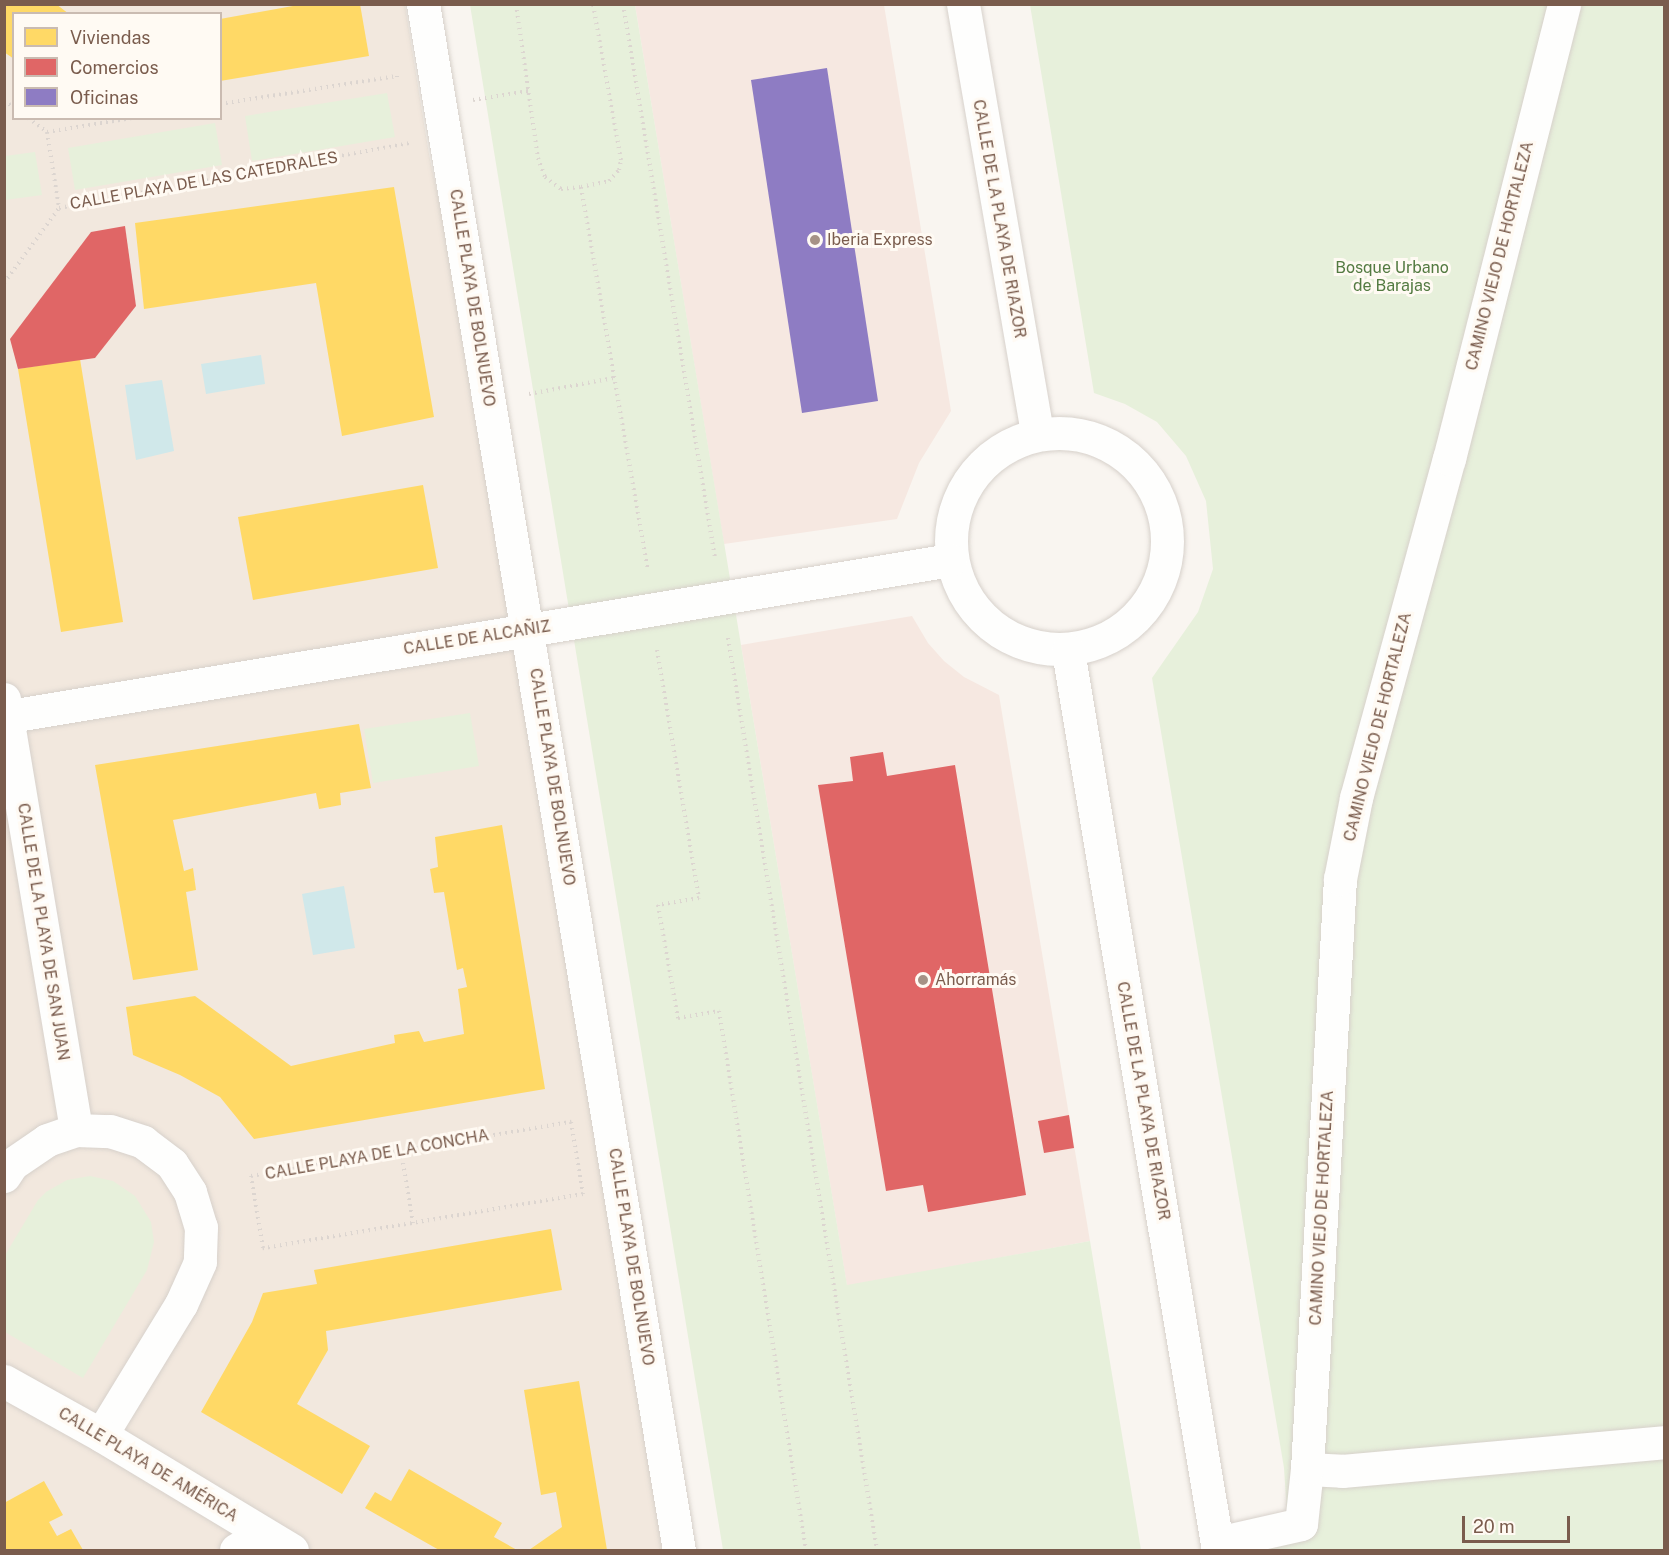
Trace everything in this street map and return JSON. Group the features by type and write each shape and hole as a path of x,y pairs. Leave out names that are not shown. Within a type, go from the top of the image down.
{"street":[{"name":"CALLE PLAYA DE BOLNUEVO","path":"423,4 679,1551"},
{"name":"CALLE DE LA PLAYA DE RIAZOR","path":"963,4 1037,433"},
{"name":"CAMINO VIEJO DE HORTALEZA","path":"1218,1547 1301,1524 1307,1469 1340,879 1356,798 1449,459 1564,4"},
{"path":"1037,433 1078,433 1120,449 1151,482 1167,524 1165,568 1145,609 1111,638 1068,651 1028,646 991,627 964,596 950,560 952,517 968,480 996,451 1037,433"},
{"name":"CALLE DE ALCAÑIZ","path":"6,711 950,560"},
{"name":"CALLE DE LA PLAYA DE RIAZOR","path":"1068,651 1218,1547"},
{"name":"CALLE DE LA PLAYA DE SAN JUAN","path":"6,711 76,1130"},
{"path":"4,1176 12,1164 47,1140 76,1130 110,1131 143,1142 172,1164 190,1192 201,1227 200,1262 181,1304 101,1435"},
{"name":"CALLE PLAYA DE AMÉRICA","path":"4,1381 101,1435 250,1542 291,1551"},
{"path":"1307,1469 1342,1471 1665,1442"}],"path":[{"path":"516,4 538,158 545,177 561,189 609,181 619,170 621,160 593,4"},
{"path":"623,4 715,558"},
{"path":"222,104 397,76 398,85"},
{"path":"466,101 528,91"},
{"path":"31,120 47,132 59,208"},
{"path":"47,132 120,120"},
{"name":"CALLE PLAYA DE LAS CATEDRALES","path":"4,283 59,208 409,143 407,133"},
{"path":"581,187 648,569"},
{"path":"529,394 614,378"},
{"path":"728,638 877,1551"},
{"path":"657,650 699,898 658,905 678,1018 719,1011 806,1551"},
{"name":"CALLE PLAYA DE LA CONCHA","path":"571,1122 584,1194 263,1248 251,1176 401,1151 571,1122"},
{"path":"401,1151 413,1223"}],"shaded area":[{"path":"5,5 405,5 429,154 517,574 679,1550 5,1550"},
{"path":"635,5 884,5 951,411 919,463 897,519 724,544"},
{"path":"912,616 928,643 944,661 964,677 999,695 1090,1241 847,1286 741,645"}],"green space":[{"path":"470,5 635,5 847,1285 1090,1241 1141,1550 723,1550"},
{"name":"Bosque Urbano de Barajas","path":"1030,5 1664,5 1664,1550 1218,1550 1288,1529 1284,1468 1152,678 1198,612 1213,569 1206,501 1186,456 1157,422 1125,404 1094,393"},
{"path":"387,93 395,137 252,161 245,116"},
{"path":"215,123 222,165 75,190 68,148"},
{"path":"35,152 42,195 5,200 5,156"},
{"path":"470,713 479,766 373,783 364,729"},
{"path":"90,1176 113,1181 135,1196 151,1222 154,1242 147,1270 83,1378 5,1332 4,1257 38,1200 46,1192 67,1180"}],"water":[{"path":"261,355 265,384 206,394 201,364"},
{"path":"162,380 174,451 136,460 125,385"},
{"path":"344,886 355,948 313,955 302,894"}],"building: Viviendas":[{"path":"4,4 56,4 66,12 12,12 12,58 4,52"},
{"path":"304,4 360,4 369,56 222,81 222,19"},
{"path":"394,187 434,417 342,436 316,283 144,309 135,223"},
{"path":"80,359 123,622 61,632 18,369"},
{"path":"423,485 438,568 253,600 238,517"},
{"path":"359,724 371,788 340,793 341,805 319,809 316,793 173,820 184,871 193,868 196,890 186,892 198,970 133,980 95,765"},
{"path":"502,825 545,1089 254,1139 220,1097 180,1075 133,1055 126,1007 195,996 291,1066 395,1043 394,1035 419,1031 424,1042 464,1034 458,989 467,987 463,968 457,970 444,892 434,893 430,869 438,867 435,837"},
{"path":"551,1229 562,1290 326,1331 328,1350 297,1404 370,1446 342,1494 201,1412 252,1322 263,1293 317,1284 314,1270"},
{"path":"579,1381 607,1550 529,1550 562,1527 556,1492 541,1495 524,1390"},
{"path":"409,1469 502,1523 494,1537 517,1550 439,1550 365,1508 375,1492 391,1501"},
{"path":"44,1481 63,1515 49,1522 57,1536 71,1529 83,1550 4,1550 4,1503"}],"building: Comercios":[{"path":"125,226 136,306 95,358 18,369 10,339 91,232"},
{"path":"883,752 887,776 955,765 1026,1195 928,1212 923,1185 886,1191 818,785 853,781 850,757"},
{"path":"1069,1115 1074,1148 1044,1153 1038,1121"}],"building: Oficinas":[{"name":"Iberia Express","path":"827,68 878,401 802,413 751,80"}],"place":[{"name":"Iberia Express","path":"815,240"},
{"name":"Ahorramás","path":"923,980"}]}
